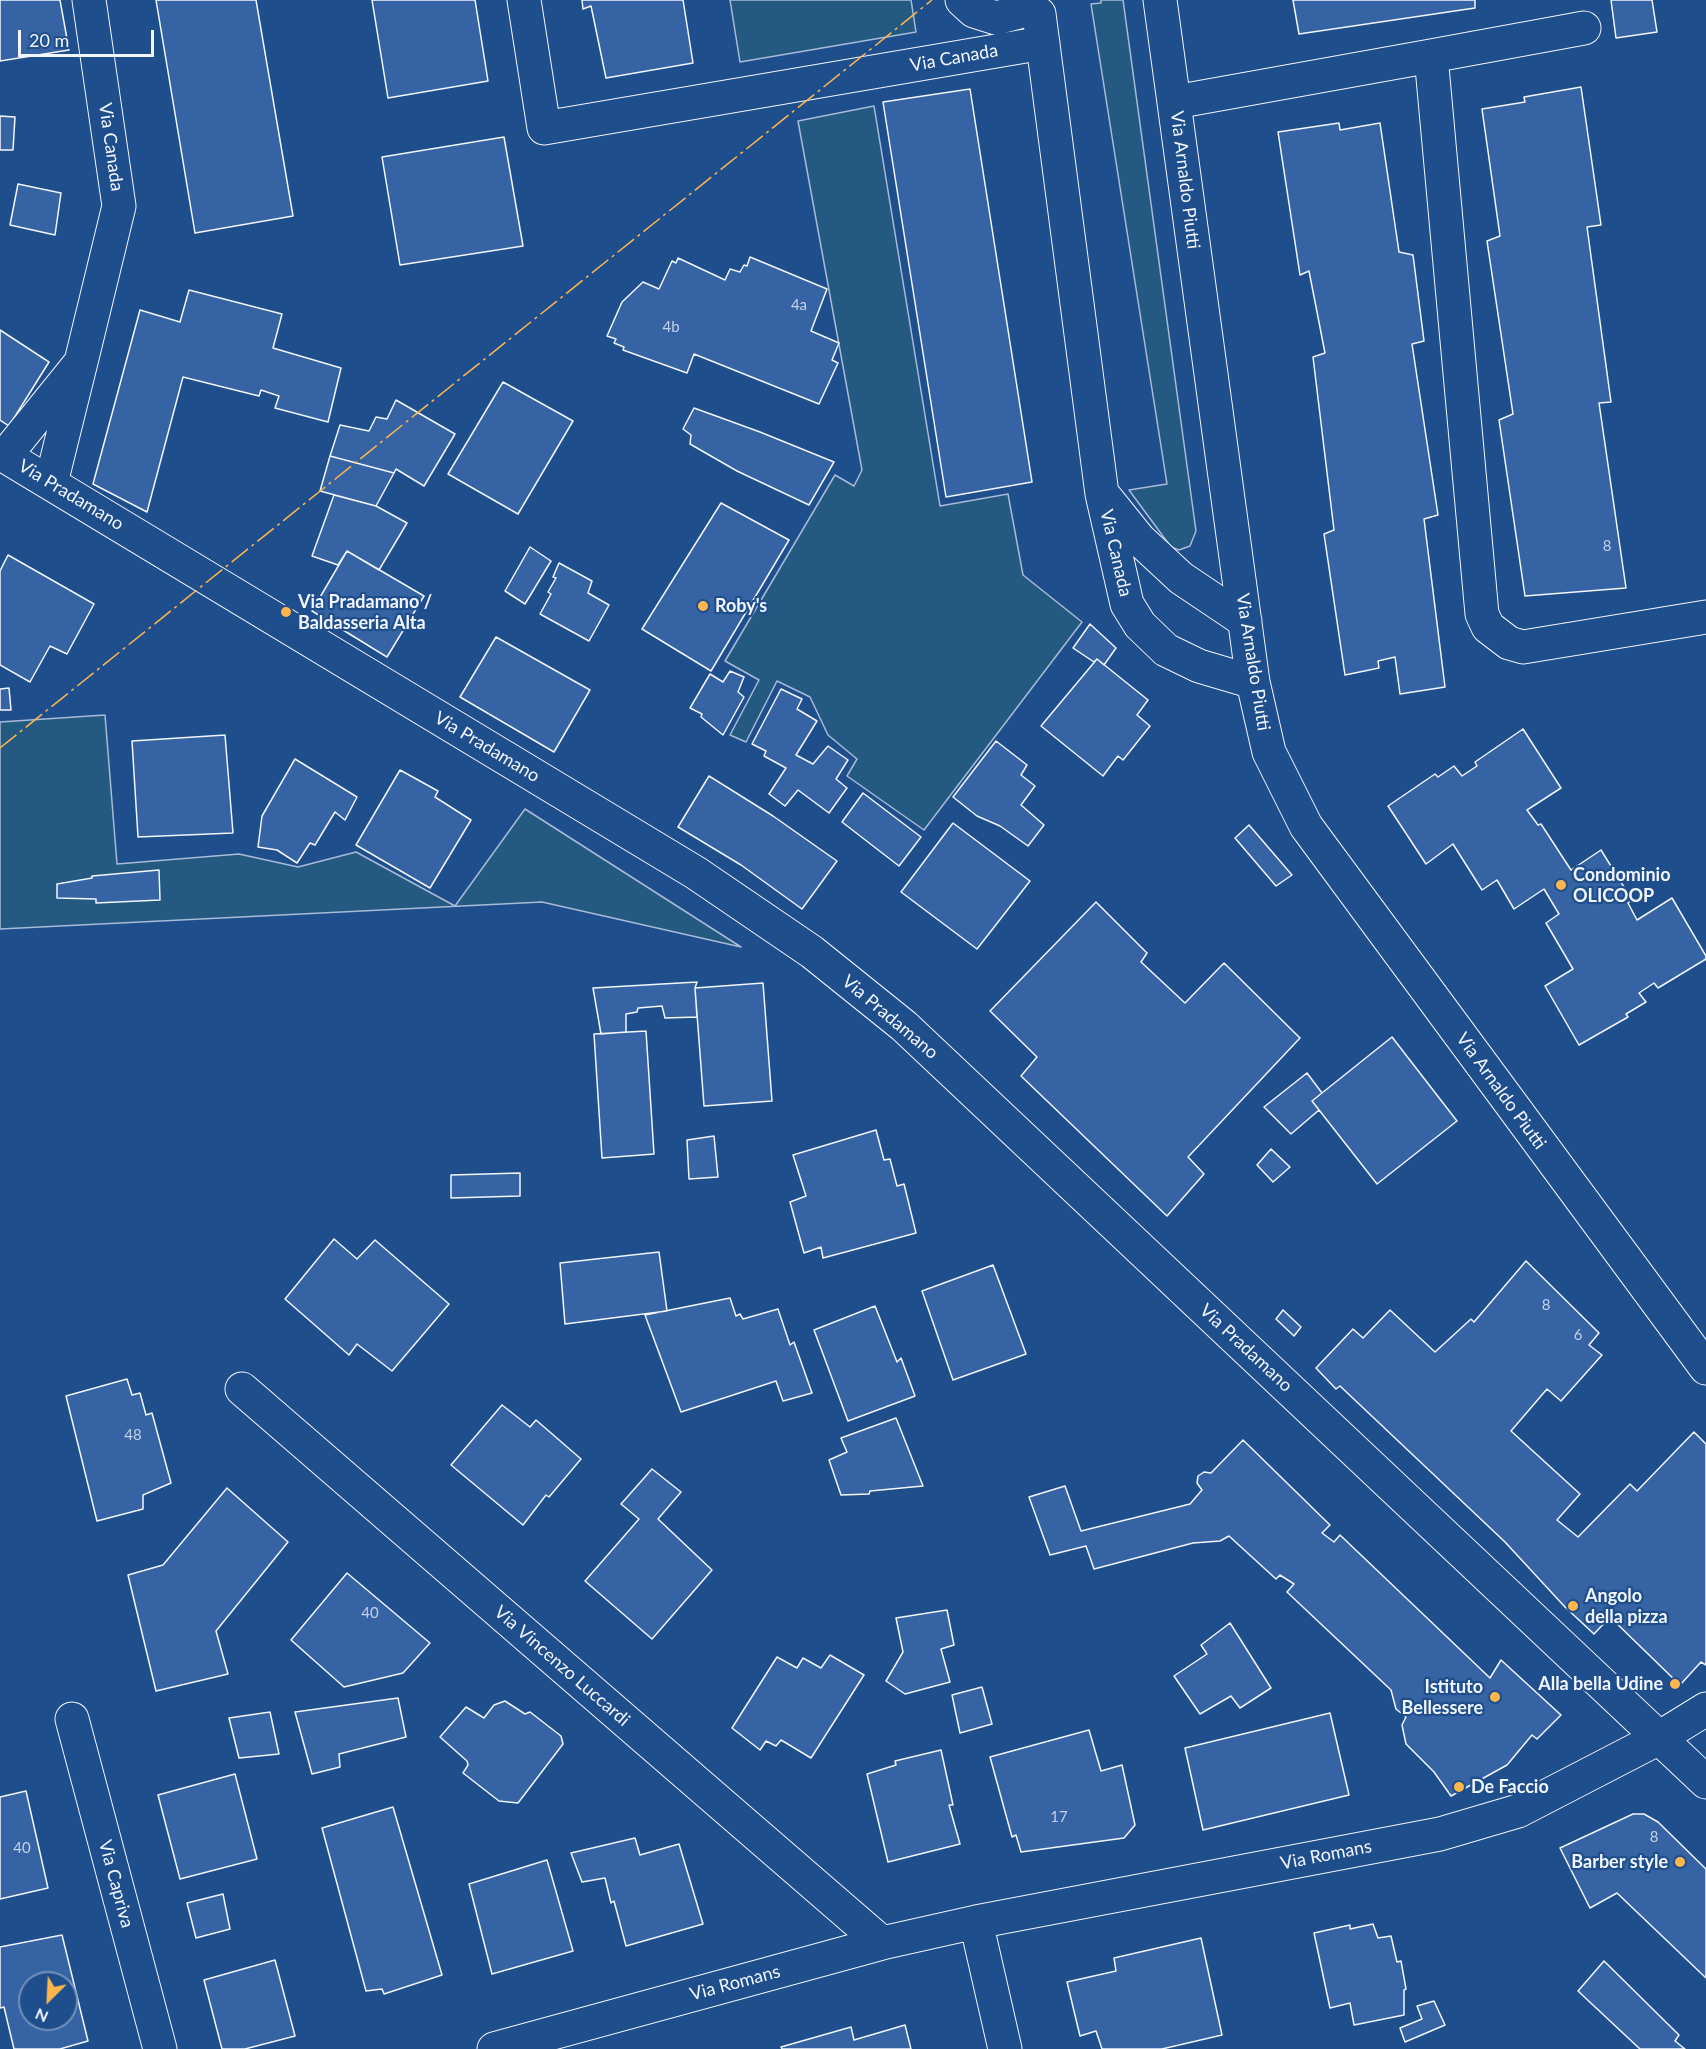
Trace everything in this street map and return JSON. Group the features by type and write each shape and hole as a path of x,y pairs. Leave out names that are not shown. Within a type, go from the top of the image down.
{"street":[{"name":"Via Canada","path":"51,483 119,206 89,0"},
{"name":"Via Canada","path":"524,0 544,128 1042,43 1102,494 1127,604 1140,625 1166,650 1199,666 1253,682"},
{"path":"962,0 974,11 996,18 1019,12 1029,2 1039,14 1042,43"},
{"name":"Via Arnaldo Piutti","path":"1160,0 1253,682 1269,752 1306,826 1706,1368"},
{"path":"1175,102 1584,28"},
{"path":"1431,56 1482,614 1488,627 1509,643 1523,647 1706,617"},
{"name":"Via Canada","path":"3,454 81,362"},
{"name":"Via Pradamano","path":"3,454 696,873 812,952 904,1026 1706,1782"},
{"name":"Via Canada","path":"1102,494 1139,539 1181,578 1245,621"},
{"name":"Via Vincenzo Luccardi","path":"242,1389 882,1943"},
{"name":"Via Romans","path":"494,2049 882,1943 976,1922 1440,1834 1518,1811 1659,1738 1706,1709"},
{"name":"Via Capriva","path":"72,1719 160,2049"},
{"path":"976,1922 1005,2049"}],"shaded area":[{"path":"730,0 911,0 916,32 740,62"},
{"path":"1101,0 1123,0 1196,531 1190,546 1179,550 1171,547 1129,490 1167,484 1091,4 1101,3"},
{"path":"874,106 940,506 1008,494 1023,575 1082,622 924,830 847,776 857,759 828,735 810,697 777,681 746,742 730,735 759,680 725,661 835,475 854,486 862,470 798,121"},
{"path":"105,715 117,864 239,854 298,867 356,852 455,906 525,809 741,947 542,902 0,929 0,722"}],"building":[{"path":"0,0 60,0 69,50 0,61"},
{"path":"156,0 256,0 293,216 195,233"},
{"path":"372,0 475,0 488,81 388,98"},
{"path":"582,0 683,0 693,63 606,78 591,6 583,9"},
{"path":"1293,0 1475,0 1475,8 1299,34"},
{"path":"1611,0 1652,0 1657,32 1616,38"},
{"path":"1581,87 1601,225 1587,227 1611,402 1599,403 1626,588 1525,596 1499,420 1513,414 1487,241 1500,236 1482,109 1525,102 1524,97"},
{"path":"970,89 1032,482 946,497 883,102"},
{"path":"0,116 15,117 13,150 0,150"},
{"path":"1339,123 1340,130 1380,123 1399,252 1413,255 1424,341 1412,344 1438,515 1424,519 1445,687 1400,694 1395,657 1378,661 1379,668 1345,675 1324,534 1334,530 1313,357 1325,353 1309,271 1300,275 1278,132"},
{"path":"504,137 523,246 400,265 382,157"},
{"path":"18,184 61,193 55,235 10,225"},
{"path":"750,257 827,289 811,331 839,343 832,360 838,363 819,404 694,354 687,373 623,350 624,347 614,343 616,339 607,336 622,302 643,282 659,289 672,261 676,263 678,258 725,280 730,269 740,272 744,265 747,266"},
{"path":"189,290 282,314 273,348 341,368 328,422 275,408 279,396 261,390 259,396 183,377 147,512 93,484 140,310 180,322"},
{"path":"0,330 49,362 9,426 0,420"},
{"path":"503,382 573,421 518,514 448,474"},
{"path":"396,400 455,434 424,486 396,469 394,473 330,456 340,425 369,431 376,417 387,419"},
{"path":"694,408 834,462 809,505 737,471 690,444 691,435 683,429"},
{"path":"330,456 394,473 376,506 320,491"},
{"path":"334,495 376,506 407,523 379,570 347,551 338,565 312,556"},
{"name":"Roby's","path":"721,503 789,540 711,671 642,629"},
{"path":"530,547 551,561 525,604 505,591"},
{"path":"347,551 424,596 387,657 312,611"},
{"path":"8,555 94,604 67,654 50,646 30,682 0,665 0,571"},
{"path":"559,563 592,581 588,593 609,605 589,641 540,614 551,594 548,592 556,578 553,577"},
{"path":"1090,624 1116,648 1104,665 1097,659 1094,662 1073,648"},
{"path":"496,637 590,690 554,752 460,697"},
{"path":"1097,659 1148,700 1137,715 1150,726 1123,760 1118,756 1103,776 1041,726"},
{"path":"730,671 744,677 738,692 744,697 723,735 701,717 702,714 690,708 710,674 723,682"},
{"path":"9,688 11,710 0,710 0,689"},
{"path":"781,689 802,699 797,709 817,721 796,755 813,764 828,746 848,760 836,779 847,788 829,813 798,790 785,806 769,794 786,768 764,756 766,751 752,744"},
{"name":"Condominio OLICOOP","path":"1523,729 1561,788 1527,810 1538,825 1541,824 1571,870 1601,850 1632,900 1628,903 1637,920 1672,898 1706,956 1706,959 1658,988 1654,983 1639,993 1646,1002 1626,1014 1628,1017 1579,1045 1545,986 1573,969 1546,923 1559,914 1544,889 1514,909 1497,880 1482,890 1453,844 1426,864 1388,806 1435,774 1438,777 1454,766 1462,776 1477,766 1475,762"},
{"path":"225,735 233,833 138,837 132,741"},
{"path":"996,741 1027,765 1021,775 1035,786 1021,805 1044,825 1028,846 1000,826 977,816 953,797"},
{"path":"295,759 357,797 345,820 335,812 315,845 310,843 297,863 277,850 258,847 262,816"},
{"path":"400,770 438,791 435,797 471,820 430,888 356,845"},
{"path":"709,776 773,816 837,861 802,909 741,865 678,827"},
{"path":"863,793 921,837 899,866 842,822"},
{"path":"953,823 1030,881 977,949 901,892"},
{"path":"1249,825 1292,875 1276,886 1235,838"},
{"path":"159,870 160,900 96,903 96,899 57,898 57,884 92,878 92,876"},
{"path":"1096,902 1147,953 1141,962 1185,1003 1224,963 1300,1038 1188,1157 1204,1174 1167,1216 1021,1076 1037,1057 990,1011"},
{"path":"697,982 695,988 697,1017 665,1018 662,1006 638,1008 637,1012 626,1014 626,1032 601,1034 593,988"},
{"path":"763,983 772,1101 704,1106 695,988"},
{"path":"646,1031 654,1154 602,1158 594,1034"},
{"path":"1392,1037 1457,1121 1377,1184 1312,1101"},
{"path":"1307,1073 1322,1093 1312,1101 1319,1110 1291,1134 1264,1107"},
{"path":"876,1130 884,1160 890,1159 897,1186 904,1184 916,1233 823,1258 821,1247 804,1253 790,1202 806,1196 793,1155"},
{"path":"714,1136 718,1177 689,1179 687,1140"},
{"path":"1271,1149 1290,1167 1273,1182 1257,1165"},
{"path":"520,1173 520,1196 451,1198 451,1175"},
{"path":"334,1239 357,1259 375,1240 449,1304 392,1371 357,1344 349,1355 285,1299"},
{"path":"659,1252 667,1311 565,1324 560,1263"},
{"path":"1526,1261 1599,1333 1589,1345 1602,1355 1561,1401 1547,1389 1511,1431 1580,1494 1557,1520 1578,1537 1630,1484 1637,1491 1694,1432 1706,1444 1706,1665 1701,1662 1680,1685 1610,1617 1594,1634 1565,1607 1505,1542 1340,1386 1336,1389 1316,1368 1353,1329 1363,1338 1390,1310 1435,1352 1471,1319 1474,1322"},
{"path":"993,1265 1026,1354 953,1380 922,1291"},
{"path":"730,1298 736,1316 740,1314 743,1319 778,1309 790,1345 794,1342 812,1393 783,1401 776,1381 681,1412 645,1315"},
{"path":"875,1306 897,1362 901,1358 915,1396 848,1421 814,1330"},
{"path":"1283,1310 1301,1327 1294,1336 1276,1319"},
{"path":"127,1379 132,1395 140,1393 146,1415 152,1413 171,1483 143,1495 143,1509 97,1521 66,1396"},
{"path":"502,1405 530,1427 536,1420 581,1459 549,1497 546,1495 523,1525 451,1465"},
{"path":"896,1418 923,1486 870,1491 869,1494 841,1495 829,1460 847,1452 841,1438"},
{"path":"1243,1440 1330,1525 1322,1533 1334,1542 1340,1535 1490,1678 1501,1660 1561,1715 1537,1739 1532,1735 1507,1765 1451,1796 1434,1772 1406,1744 1402,1725 1406,1717 1396,1709 1391,1690 1287,1592 1294,1584 1280,1575 1276,1579 1229,1536 1220,1541 1193,1543 1094,1569 1086,1546 1050,1555 1029,1497 1065,1486 1081,1531 1190,1504 1202,1490 1197,1483 1198,1476 1204,1472 1211,1473"},
{"path":"652,1469 681,1492 658,1519 712,1570 652,1639 585,1581 639,1519 621,1504"},
{"path":"227,1488 288,1542 216,1631 228,1674 156,1691 128,1575 163,1565"},
{"path":"347,1573 430,1643 403,1673 344,1687 291,1640"},
{"path":"947,1610 954,1645 941,1649 950,1682 905,1694 886,1681 903,1652 896,1618"},
{"path":"1230,1623 1271,1688 1240,1708 1231,1696 1200,1714 1174,1676 1207,1654 1201,1645"},
{"path":"830,1655 864,1675 811,1758 781,1740 776,1746 766,1741 760,1750 732,1728 777,1657 797,1668 803,1658 821,1668"},
{"path":"982,1687 992,1724 960,1733 952,1695"},
{"path":"398,1698 406,1737 339,1754 340,1767 312,1774 295,1712"},
{"path":"505,1701 525,1714 530,1712 561,1736 563,1744 518,1803 499,1801 463,1773 468,1765 467,1761 440,1737 466,1707 484,1718 494,1705"},
{"path":"270,1712 279,1754 239,1758 229,1718"},
{"path":"1330,1713 1349,1795 1203,1830 1185,1748"},
{"path":"1089,1730 1101,1771 1122,1765 1135,1825 1124,1838 1021,1852 1016,1835 1012,1837 990,1757"},
{"path":"941,1750 953,1805 949,1805 960,1844 888,1862 867,1774 896,1765 895,1761"},
{"path":"235,1774 257,1859 180,1879 158,1795"},
{"path":"26,1791 48,1888 0,1899 0,1797"},
{"path":"393,1807 442,1975 384,1994 382,1989 366,1991 322,1828"},
{"path":"1633,1814 1644,1814 1658,1822 1706,1869 1706,1978 1617,1893 1590,1908 1560,1848"},
{"path":"635,1838 640,1855 679,1844 703,1924 626,1946 614,1901 611,1903 605,1878 582,1882 571,1853"},
{"path":"547,1860 573,1951 492,1974 469,1884"},
{"path":"223,1894 230,1929 196,1938 187,1903"},
{"path":"1373,1924 1378,1938 1391,1936 1397,1962 1401,1961 1406,1989 1404,1990 1404,2015 1354,2025 1350,2003 1330,2008 1314,1933 1350,1925 1350,1929"},
{"path":"62,1935 71,1971 18,1971 18,2031 78,2031 78,2000 88,2041 60,2049 14,2049 4,2007 0,2008 0,1947"},
{"path":"1201,1938 1222,2035 1162,2049 1102,2049 1096,2031 1080,2036 1067,1982 1116,1971 1114,1958"},
{"path":"275,1960 295,2036 245,2049 222,2049 204,1980"},
{"path":"1604,1961 1679,2035 1675,2041 1685,2049 1640,2049 1578,1991"},
{"path":"1434,2001 1445,2025 1405,2042 1400,2028 1422,2019 1417,2006"},
{"path":"905,2025 911,2049 782,2049 781,2047 851,2027 854,2040"}],"power":[{"path":"0,748 932,0"}],"place":[{"name":"Roby's","path":"703,606"},
{"name":"Via Pradamano / Baldasseria Alta","path":"286,612"},
{"name":"Condominio OLICOOP","path":"1561,885"},
{"name":"Angolo della pizza","path":"1573,1606"},
{"name":"Alla bella Udine","path":"1675,1684"},
{"name":"Istituto Bellessere","path":"1495,1697"},
{"name":"De Faccio","path":"1459,1787"},
{"name":"Barber style","path":"1680,1862"}]}
